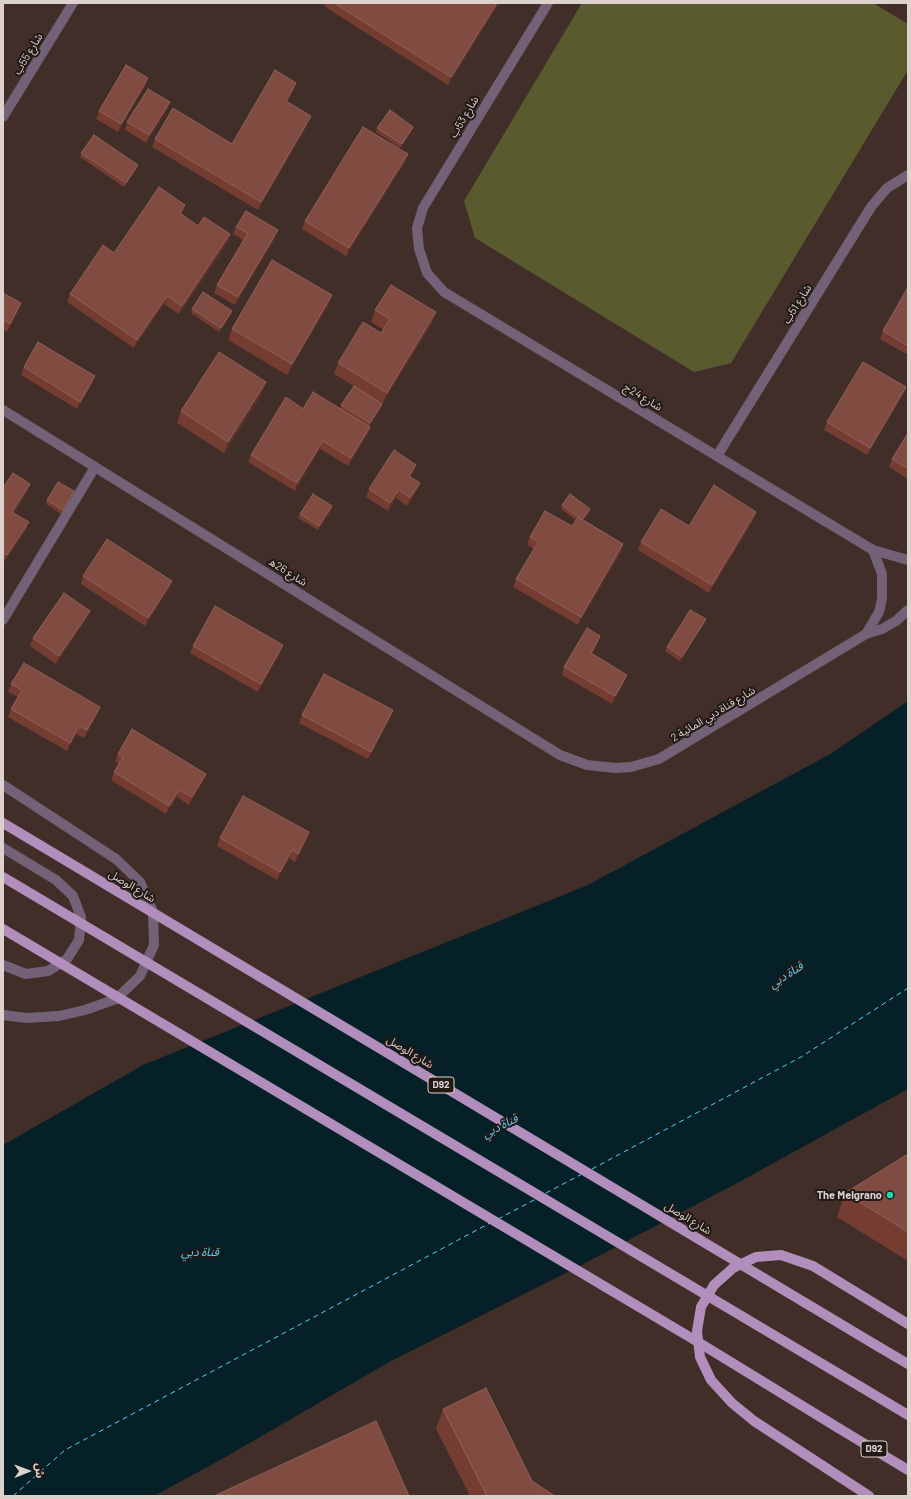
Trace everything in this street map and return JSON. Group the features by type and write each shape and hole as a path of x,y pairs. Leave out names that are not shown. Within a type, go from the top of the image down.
{"main road":[{"name":"شارع الوصل","path":"3,823 908,1364"},
{"path":"3,877 908,1415"},
{"name":"D92","path":"3,929 691,1338 908,1470"},
{"path":"869,1496 754,1421 732,1403 711,1380 700,1357 697,1331 702,1307 714,1285 733,1268 756,1257 781,1255 813,1266 908,1324"}],"street":[{"name":"شارع 55ب","path":"3,117 73,3"},
{"name":"شارع 53ب","path":"419,249 417,228 423,208 548,3"},
{"name":"شارع 51ب","path":"717,456 872,207 887,188 908,175"},
{"name":"شارع 24ج","path":"419,249 428,273 444,292 873,550"},
{"name":"شارع 26ه","path":"3,410 560,755"},
{"path":"3,620 95,467"},
{"path":"873,550 908,560"},
{"name":"شارع قناة دبي المائية 2","path":"866,634 879,612 882,600 882,574 873,550"},
{"name":"شارع قناة دبي المائية 2","path":"560,755 573,761 602,767 631,767 659,759 866,634 882,629 896,621 908,610"},
{"path":"3,785 116,859 140,882 154,912 154,946 140,976 116,999 85,1010 59,1016 26,1018 3,1015"},
{"path":"3,848 56,880 73,896 81,917 79,940 67,959 48,971 26,974 3,965"}],"green space":[{"path":"582,3 873,3 908,24 908,70 731,363 694,372 475,238 464,201"}],"water":[{"name":"قناة دبي","path":"908,701 908,1089 739,1182 572,1270 391,1361 222,1459 154,1496 3,1496 3,1145 143,1065 588,885 832,753"}],"building":[{"path":"334,3 497,3 451,77"},
{"path":"126,65 148,78 121,124 99,111"},
{"path":"275,70 296,83 286,101 311,116 261,202 155,139 173,108 232,144"},
{"path":"148,89 170,102 149,135 127,122"},
{"path":"390,110 413,127 402,144 377,128"},
{"path":"363,127 408,154 349,248 305,221"},
{"path":"94,135 138,165 126,183 81,153"},
{"path":"159,187 185,205 180,213 198,226 204,217 230,234 182,306 167,296 137,340 70,294 103,245 114,253"},
{"path":"246,211 278,230 238,297 217,285 248,233 236,227"},
{"path":"272,260 332,295 292,364 232,329"},
{"path":"391,285 436,312 387,393 338,363 363,322 381,333 390,319 375,310"},
{"path":"908,287 908,346 883,331"},
{"path":"203,292 232,311 221,328 192,309"},
{"path":"3,293 21,303 10,324 3,320"},
{"path":"38,342 95,376 80,402 24,367"},
{"path":"219,352 266,382 228,442 181,411"},
{"path":"863,362 906,387 870,448 827,422"},
{"path":"354,386 382,404 370,423 341,405"},
{"path":"313,392 370,427 351,458 323,441 297,483 251,455 286,397 303,409"},
{"path":"908,433 908,469 892,459"},
{"path":"394,450 416,465 409,476 420,483 410,498 399,490 390,503 369,489"},
{"path":"13,473 30,484 12,512 29,522 7,555 3,552 3,488"},
{"path":"58,482 74,491 63,510 47,500"},
{"path":"714,485 756,512 712,585 641,542 661,509 689,526"},
{"path":"313,494 332,506 319,526 300,514"},
{"path":"570,494 590,509 582,520 562,505"},
{"path":"545,511 572,526 578,517 623,544 581,617 516,579 538,542 530,537"},
{"path":"107,539 172,581 148,618 83,576"},
{"path":"64,593 90,611 59,656 33,638"},
{"path":"215,606 283,645 261,684 193,646"},
{"path":"690,610 706,619 682,657 667,647"},
{"path":"587,628 600,636 591,653 627,675 615,696 564,667"},
{"path":"24,663 100,707 87,730 79,726 70,743 11,709 22,690 11,684"},
{"path":"324,674 393,710 371,752 302,715"},
{"path":"132,729 206,774 192,797 179,790 169,806 114,772 123,757 118,754"},
{"path":"243,796 309,832 298,854 292,850 280,872 220,838"},
{"path":"908,1154 908,1232 845,1193"},
{"path":"486,1388 532,1481 555,1496 487,1496 443,1409"},
{"path":"376,1421 409,1496 214,1496"}],"ferry route":[{"path":"592,1169 801,1057 908,988"},
{"path":"546,1193 582,1174"},
{"path":"498,1219 536,1199"},
{"path":"13,1496 65,1450 490,1223"}],"place":[{"name":"The Melgrano","path":"890,1195"}]}
